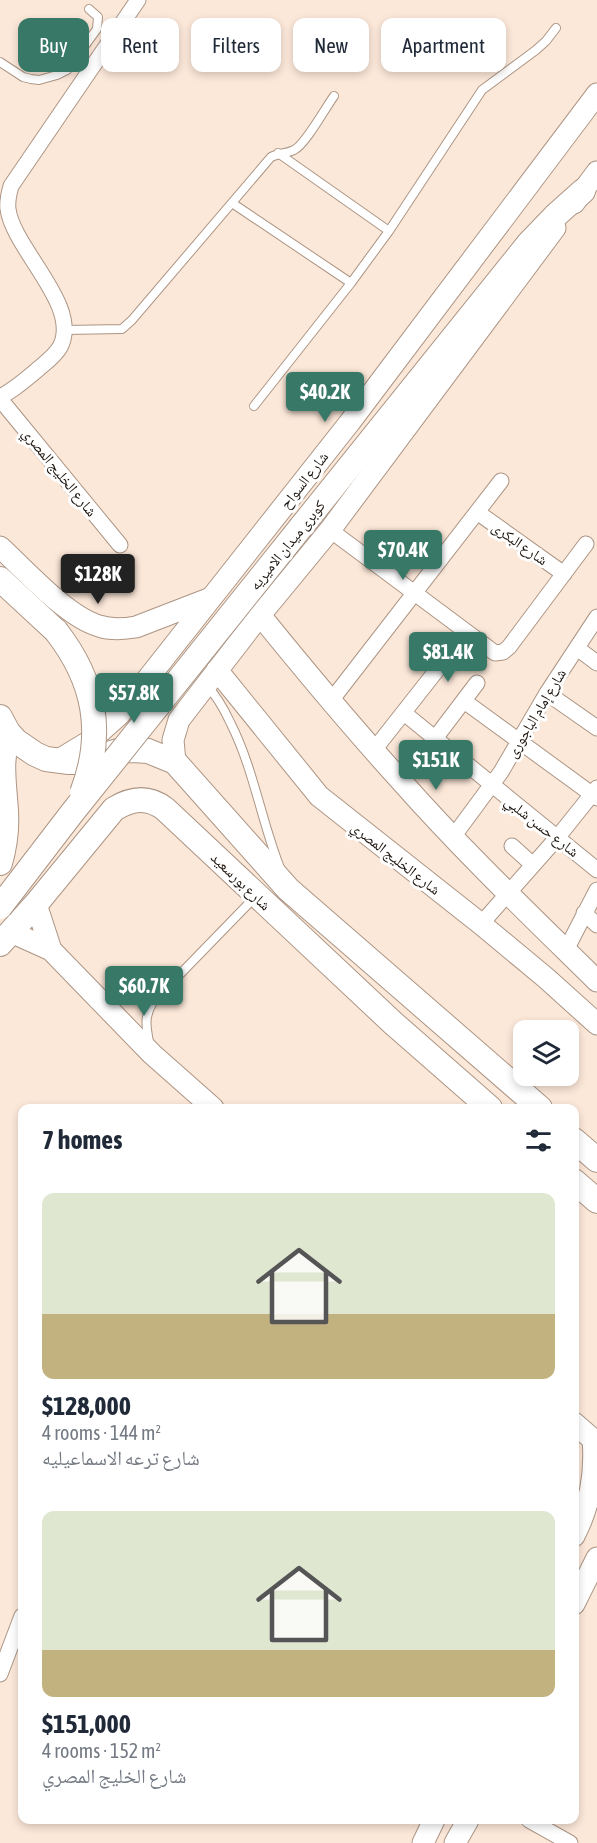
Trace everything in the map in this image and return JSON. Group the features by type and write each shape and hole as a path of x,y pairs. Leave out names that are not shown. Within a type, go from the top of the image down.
{"main road":[{"name":"شارع السواح","path":"57,761 74,752 105,729 146,681 350,422 597,94"},
{"path":"176,762 173,740 179,720 260,615 330,530 597,172"},
{"name":"كوبرى ميدان الاميريه","path":"0,907 72,813 530,243 583,191"},
{"path":"0,547 64,606 98,626 123,629 136,627 212,597"},
{"path":"0,579 56,631 78,663 91,700 94,720 93,759 88,778 72,813"},
{"path":"260,615 330,702 402,782 508,894 597,981"},
{"name":"شارع الخليج المصري","path":"211,677 319,796 481,924 597,1024"},
{"path":"146,681 142,695 147,709 158,719 179,720"},
{"path":"0,863 6,814 1,759 4,724"},
{"name":"شارع بورسعيد","path":"4,724 25,748 46,759 81,762 133,750 155,753 176,762 288,889 535,1104"},
{"name":"شارع بورسعيد","path":"6,938 107,815 122,804 140,799 158,803 425,1053 485,1104"},
{"path":"36,904 51,950 152,1054 208,1104"},
{"path":"6,938 51,950"},
{"path":"393,1023 407,1008 410,995"},
{"path":"425,1053 430,1035 444,1024"},
{"path":"579,1144 597,1160"},
{"path":"579,1185 597,1201"},
{"path":"579,1427 595,1441 592,1485 585,1515 579,1526"},
{"path":"579,1594 597,1558"},
{"path":"423,1843 432,1824"},
{"path":"455,1843 466,1824"}],"street":[{"path":"0,398 12,391 51,357 58,349 65,330 61,310 11,219 8,197 16,176 138,0"},
{"name":"شارع الخليج المصري","path":"0,398 120,545"},
{"path":"330,702 501,481"},
{"name":"شارع البكرى","path":"477,512 564,574"},
{"path":"330,530 495,654 503,652 586,544"},
{"name":"شارع إمام الباجورى","path":"453,837 491,786 547,693 597,617"},
{"path":"374,750 466,633"},
{"path":"577,648 597,663"},
{"path":"402,782 477,683"},
{"path":"547,693 597,728"},
{"path":"464,701 595,793 481,924"},
{"name":"شارع حسن شلبي","path":"404,713 597,870"},
{"path":"512,846 533,865"},
{"path":"566,950 597,890"},
{"path":"584,913 597,926"},
{"path":"0,1674 18,1627"},
{"path":"535,1824 570,1843"}],"lane":[{"path":"0,62 23,77 31,79 39,80 57,75 67,69 97,29 98,17 89,9"},
{"path":"254,406 389,231 482,90 541,46 556,28"},
{"path":"65,330 122,329 271,157 278,153 295,150 302,143 334,96"},
{"path":"278,153 389,231"},
{"path":"232,203 351,283"},
{"name":"شارع بورسعيد","path":"211,677 212,691 226,714 249,764 269,839 288,889"},
{"path":"152,1054 145,1022 147,1011 153,1002 256,896"}]}
